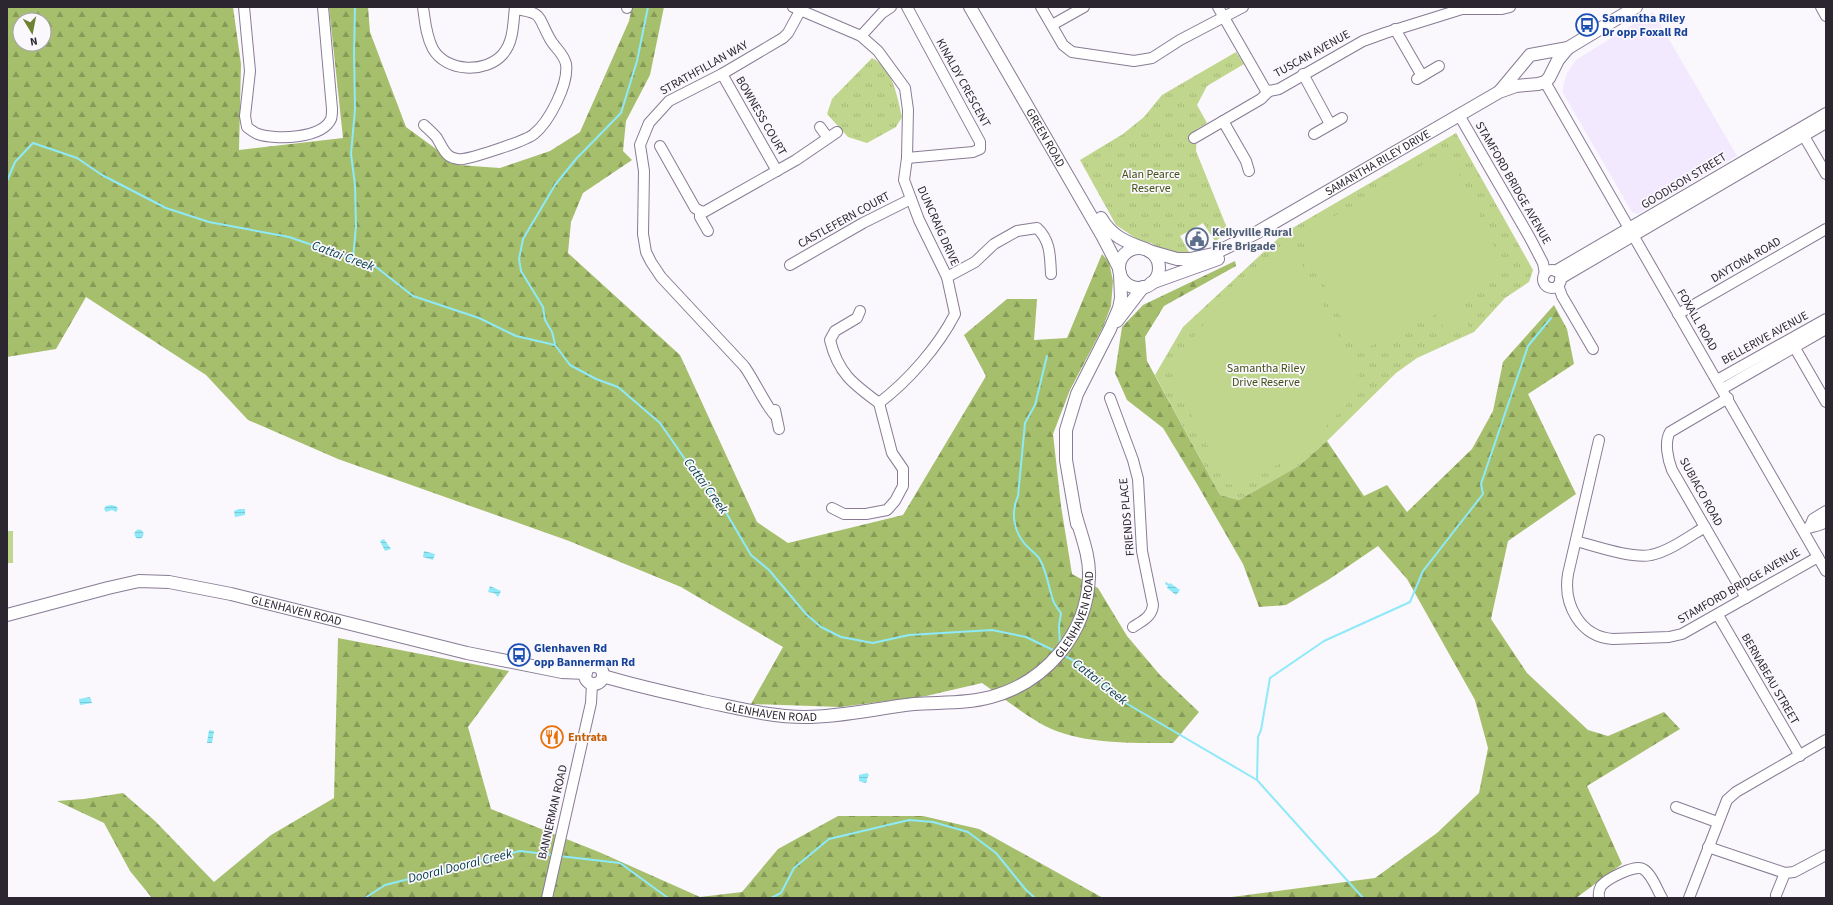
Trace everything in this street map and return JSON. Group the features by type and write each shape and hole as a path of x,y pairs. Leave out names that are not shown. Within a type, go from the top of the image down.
{"main road":[{"name":"GREEN ROAD","path":"970,7 1103,237 1120,271"},
{"name":"GREEN ROAD","path":"979,7 1106,226 1120,239 1147,250"},
{"name":"SAMANTHA RILEY DRIVE","path":"1499,92 1530,55 1568,48 1636,7"},
{"name":"SAMANTHA RILEY DRIVE","path":"1147,250 1177,258 1202,258 1214,254 1256,233 1499,92 1516,86 1545,82 1568,48"},
{"path":"1540,54 1549,59 1552,66 1552,71"},
{"path":"1523,63 1523,75 1532,84"},
{"name":"SAMANTHA RILEY DRIVE","path":"1147,285 1214,261 1236,249 1256,233"},
{"path":"1139,248 1147,250 1156,256 1159,267 1157,275 1147,285 1136,287 1124,280 1120,271 1120,262 1128,252 1139,248"},
{"name":"GLENHAVEN ROAD","path":"7,615 139,581 169,582 231,594 467,653 562,672 589,679 589,668 597,667 601,670 603,676 725,705 784,716 806,717 837,715 888,707 942,703 990,690 1012,683 1046,662 1071,639 1076,618 1086,596 1089,577 1088,560 1076,516 1065,439 1067,424 1084,380 1119,308 1121,298 1120,271"},
{"name":"GLENHAVEN ROAD","path":"1110,329 1147,285"}],"street":[{"path":"244,7 250,71 245,116 247,127 257,134 290,137 301,136 316,131 324,127 331,119 332,109 323,7"},
{"path":"423,7 429,40 434,51 443,60 455,66 470,69 484,66 503,54 510,43 515,8 533,12 541,19 552,43 560,51 566,63 566,76 563,88 547,121 534,135 524,140 461,160 449,156 436,137 424,124"},
{"path":"861,36 882,13 892,7"},
{"name":"KINALDY CRESCENT","path":"907,7 980,142 980,149 973,152 907,158"},
{"path":"1041,7 1063,45 1072,52 1134,61 1152,58 1180,40 1243,7"},
{"path":"1052,26 1084,7"},
{"name":"TUSCAN AVENUE","path":"1218,7 1265,89 1269,91 1279,89 1363,41 1395,29 1462,8 1502,9 1510,7"},
{"path":"1821,7 1826,16"},
{"name":"DUNCRAIG DRIVE","path":"796,9 861,36 878,51 905,88 908,110 907,158 904,180 919,220 947,277 955,314 939,340 896,390 879,403"},
{"name":"STRATHFILLAN WAY","path":"779,429 775,415 744,366 661,277 646,252 643,234 644,171 640,145 649,123 669,101 722,74 783,38 788,32 796,9"},
{"path":"1395,29 1419,77 1439,66"},
{"name":"BOWNESS COURT","path":"722,74 777,171"},
{"path":"1303,74 1330,124"},
{"name":"FOXALL ROAD","path":"1545,82 1678,314 1806,528 1818,557 1826,571"},
{"path":"1194,138 1261,99 1269,91"},
{"name":"GOODISON STREET","path":"1554,278 1802,132 1826,113"},
{"name":"STAMFORD BRIDGE AVENUE","path":"1459,115 1543,263 1554,278"},
{"path":"1314,134 1342,118"},
{"path":"1223,121 1246,161 1249,171"},
{"name":"GOODISON STREET","path":"1802,132 1826,123"},
{"path":"820,127 828,138"},
{"name":"BOWNESS COURT","path":"700,212 708,211 796,160 837,132"},
{"path":"1802,132 1826,174"},
{"path":"660,146 695,208 700,212 700,217 708,230"},
{"name":"CASTLEFERN COURT","path":"790,265 863,223 911,199"},
{"path":"947,277 975,262 994,244 1017,231 1037,228 1044,234 1049,248 1051,274"},
{"name":"DAYTONA ROAD","path":"1678,314 1826,229"},
{"path":"1554,278 1562,296 1593,349"},
{"path":"832,508 844,514 866,514 887,510 903,486 902,469 892,453 879,403 860,389 841,369 836,362 830,340 836,331 857,318 860,311"},
{"name":"BELLERIVE AVENUE","path":"1720,384 1792,343 1826,319"},
{"name":"BELLERIVE AVENUE","path":"1792,343 1826,329"},
{"path":"1792,343 1826,402"},
{"name":"FRIENDS PLACE","path":"1110,398 1133,460 1138,480 1142,551 1153,605 1149,616 1133,627"},
{"name":"SUBIACO ROAD","path":"1728,398 1673,429 1668,435 1667,443 1670,465 1746,598"},
{"name":"STAMFORD BRIDGE AVENUE","path":"1599,440 1567,582 1568,599 1581,623 1598,637 1613,639 1676,636 1818,557"},
{"path":"1806,528 1813,519 1826,511"},
{"path":"1806,528 1818,527 1826,522"},
{"path":"1576,541 1634,555 1645,556 1660,552 1705,527"},
{"name":"BERNABEAU STREET","path":"1718,614 1800,756"},
{"name":"BANNERMAN ROAD","path":"547,898 591,703 589,679"},
{"path":"1689,898 1726,800 1730,796 1826,740"},
{"path":"1676,807 1718,822"},
{"path":"1708,847 1785,873 1794,872 1826,855"},
{"path":"1599,898 1599,890 1603,884 1631,868 1637,867 1646,871 1662,898"},
{"path":"1776,895 1785,873"}],"shaded area":[{"path":"1653,12 1737,156 1638,214 1632,212 1563,93 1563,87 1567,73 1576,60"}],"green space":[{"path":"7,7 233,7 241,64 239,150 343,138 329,7 368,7 370,32 406,127 458,165 500,168 550,151 580,132 629,21 632,7 664,7 650,75 626,121 623,151 632,160 583,193 571,222 568,253 680,355 757,522 788,543 903,515 986,376 964,335 1007,299 1037,299 1034,340 1067,338 1102,254 1109,262 1113,281 1111,306 1103,327 1070,390 1053,434 1061,506 1072,574 1098,588 1127,636 1160,675 1199,712 1173,743 1139,743 1086,739 1053,730 1038,722 982,683 926,696 840,707 751,704 783,647 681,587 569,541 338,459 248,420 206,375 86,297 56,349 7,357"},
{"name":"Alan Pearce Reserve","path":"1236,52 1244,64 1207,86 1197,105 1207,123 1197,129 1196,151 1229,233 1215,241 1203,223 1180,236 1189,252 1165,252 1151,243 1140,241 1116,225 1080,160 1123,134 1144,117 1162,95"},
{"path":"872,58 885,68 893,83 902,117 896,127 867,143 848,137 827,114 832,99"},
{"name":"Samantha Riley Drive Reserve","path":"1456,133 1533,270 1529,282 1505,298 1474,332 1417,358 1396,373 1327,441 1300,465 1239,500 1220,495 1155,375 1183,327 1284,233"},
{"path":"1443,153 1450,156 1505,269 1452,307 1358,352 1300,236"},
{"path":"1291,243 1364,386 1303,451 1239,486 1227,484 1174,380 1173,365 1211,315"},
{"path":"1235,261 1236,266 1164,306 1145,337 1147,361 1220,495 1239,500 1300,465 1327,441 1364,496 1387,485 1407,512 1472,449 1493,411 1503,362 1554,305 1567,329 1574,364 1528,394 1576,494 1508,541 1491,619 1527,673 1588,730 1608,736 1664,712 1680,729 1587,786 1622,864 1576,898 1224,898 1375,878 1437,833 1479,793 1488,748 1475,700 1407,579 1378,546 1328,580 1286,605 1259,607 1243,564 1163,428 1127,400 1115,373 1122,327 1143,305"},
{"path":"1461,310 1469,327 1448,337 1440,320"},
{"path":"7,531 13,531 13,563 7,563"},
{"path":"338,638 509,671 468,727 491,809 599,852 700,897 742,892 778,849 838,816 923,816 979,829 1103,898 152,898 130,871 104,823 57,801 84,799 123,793 155,821 214,882 271,835 334,798"}],"water":[{"path":"106,506 116,506 118,509 116,512 112,510 106,512 104,509"},
{"path":"245,509 245,515 235,517 234,511"},
{"path":"137,530 141,530 143,534 141,538 137,538 135,536 135,532"},
{"path":"384,539 391,549 385,551 380,541"},
{"path":"424,551 435,554 433,560 423,557"},
{"path":"1166,582 1180,590 1176,595 1167,588 1168,586 1165,584"},
{"path":"490,586 501,591 498,597 494,593 488,592"},
{"path":"90,697 92,703 80,705 79,699"},
{"path":"209,730 214,731 212,743 207,743"},
{"path":"867,773 869,775 867,782 865,783 859,781 859,775"}],"waterway":[{"path":"353,259 356,226 355,185 351,154 355,109 355,7"},
{"path":"555,344 552,332 545,320 543,307 521,271 519,259 523,239 555,185 576,159 621,113 637,61 648,7"},
{"name":"Cattai Creek","path":"7,181 15,162 33,143 77,158 102,175 166,208 209,222 289,237 376,267 413,296 479,318 516,336 555,345 570,365 596,379 618,387 660,423 687,462 721,504 751,555 769,570 806,614 821,627 841,637 873,643 909,635 992,630 1026,637 1055,651"},
{"path":"1257,780 1258,737 1261,730 1270,678 1324,641 1410,602 1423,571 1483,494 1481,484 1528,346 1551,318"},
{"path":"1047,356 1035,405 1025,423 1018,496 1014,508 1014,520 1020,538 1042,563 1054,602 1061,613 1059,626 1060,646"},
{"name":"Cattai Creek","path":"1063,655 1076,662 1124,702 1257,780 1363,898"},
{"name":"Dooral Dooral Creek","path":"771,898 781,893 794,868 829,839 909,820 933,822 968,832 996,853 1026,890 1035,898"},
{"name":"Dooral Dooral Creek","path":"365,898 385,885 520,851 553,855"},
{"name":"Dooral Dooral Creek","path":"559,856 620,863 668,898"}],"place":[{"name":"Samantha Riley Dr opp Foxall Rd","path":"1587,25"},
{"name":"Kellyville Rural Fire Brigade","path":"1197,239"},
{"name":"Glenhaven Rd opp Bannerman Rd","path":"519,655"},
{"name":"Entrata","path":"552,737"}]}
